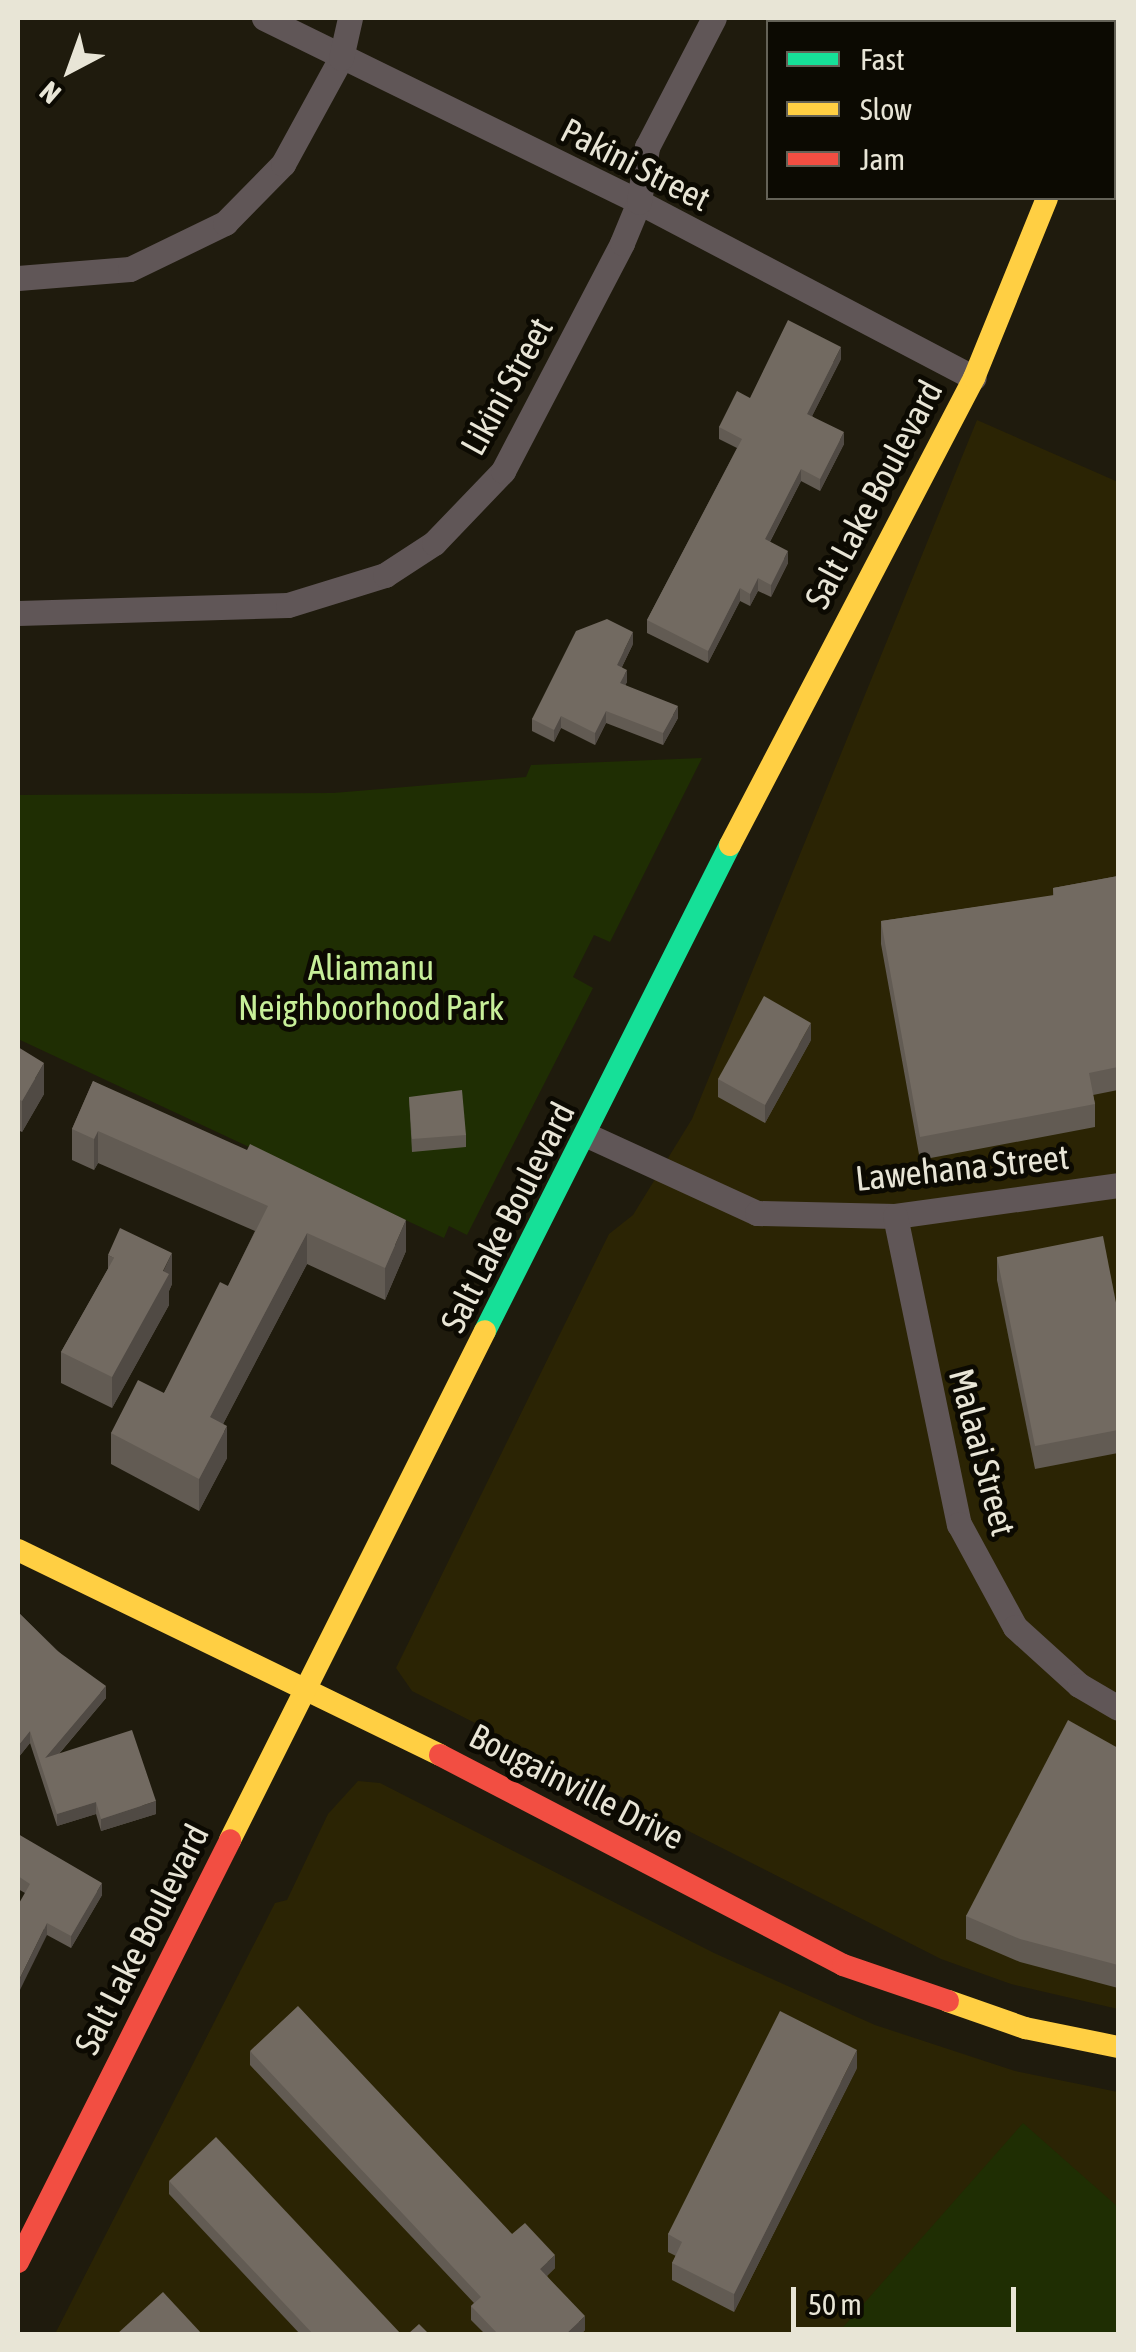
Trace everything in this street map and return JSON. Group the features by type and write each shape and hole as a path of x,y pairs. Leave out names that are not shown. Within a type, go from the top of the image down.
{"main road":[{"name":"Salt Lake Boulevard","path":"18,2262 304,1688 588,1136 790,725 974,378 1046,200"},
{"name":"Bougainville Drive","path":"18,1550 78,1584 304,1688 842,1965 1025,2028 1118,2048"}],"street":[{"name":"Pakini Street","path":"264,18 639,202 974,378"},
{"path":"18,278 130,269 225,223 283,164 340,58 350,18"},
{"name":"Likini Street","path":"18,614 288,605 385,575 434,543 503,472 639,202 647,147 714,18"},
{"name":"Lawehana Street","path":"588,1136 757,1213 895,1216 1118,1185"},
{"name":"Malaai Street","path":"895,1216 964,1537 1015,1627 1079,1685 1118,1708"}],"shaded area":[{"path":"977,420 1118,482 1118,2009 1011,1984 941,1959 412,1691 396,1668 609,1234 633,1215 692,1119"},
{"path":"358,1781 380,1783 714,1953 875,2025 1015,2071 1118,2092 1118,2334 55,2334 275,1903 287,1900 328,1814"}],"green space":[{"name":"Aliamanu Neighboorhood Park","path":"702,758 610,942 594,935 573,977 593,988 467,1235 449,1226 444,1238 18,1039 18,795 333,793 526,777 531,765"},
{"path":"1023,2123 1118,2207 1118,2334 837,2334"}],"building":[{"path":"788,320 841,347 807,414 844,432 820,479 801,469 765,539 788,551 771,585 758,578 750,594 740,588 708,651 647,620 742,439 719,427 737,391 750,398"},
{"path":"607,619 633,632 617,665 627,670 620,683 678,706 663,733 606,711 595,733 561,716 554,730 532,719 576,631"},
{"path":"1118,876 1118,1067 1089,1073 1095,1104 920,1137 881,921 1054,895 1053,888"},
{"path":"764,996 811,1023 765,1105 718,1079"},
{"path":"18,1047 44,1063 22,1101 18,1099"},
{"path":"93,1081 247,1150 250,1144 406,1220 385,1268 307,1233 210,1417 227,1426 199,1479 111,1433 138,1380 164,1393 220,1282 228,1286 268,1206 98,1131 94,1139 72,1129"},
{"path":"462,1090 466,1135 412,1139 409,1097"},
{"path":"120,1228 172,1253 163,1271 169,1274 112,1377 61,1352 114,1258 108,1255"},
{"path":"1103,1236 1118,1313 1118,1430 1035,1446 997,1257"},
{"path":"18,1612 56,1650 106,1686 45,1758 132,1730 156,1801 101,1819 96,1802 57,1814 30,1731 18,1746"},
{"path":"1068,1720 1118,1748 1118,1965 1020,1939 966,1916"},
{"path":"18,1834 102,1883 71,1936 47,1923 18,1982 18,1905 30,1884 18,1876"},
{"path":"298,2006 512,2234 525,2223 555,2255 540,2269 585,2316 566,2334 498,2334 471,2306 481,2297 250,2051"},
{"path":"780,2011 857,2050 734,2294 672,2263 682,2242 668,2234"},
{"path":"216,2137 401,2334 313,2334 169,2181"},
{"path":"163,2292 202,2334 117,2334"},
{"path":"419,2324 429,2334 408,2334"}],"traffic: fast":[{"path":"1116,64 1118,59"},
{"path":"485,1331 730,845"}],"traffic: slow":[{"path":"730,845 974,378 1046,200"},
{"path":"230,1840 485,1331"},
{"path":"18,1550 440,1755"},
{"path":"948,2001 1025,2028 1118,2047"}],"traffic: jam":[{"path":"440,1755 843,1965 948,2001"},
{"path":"18,2262 230,1840"}]}
